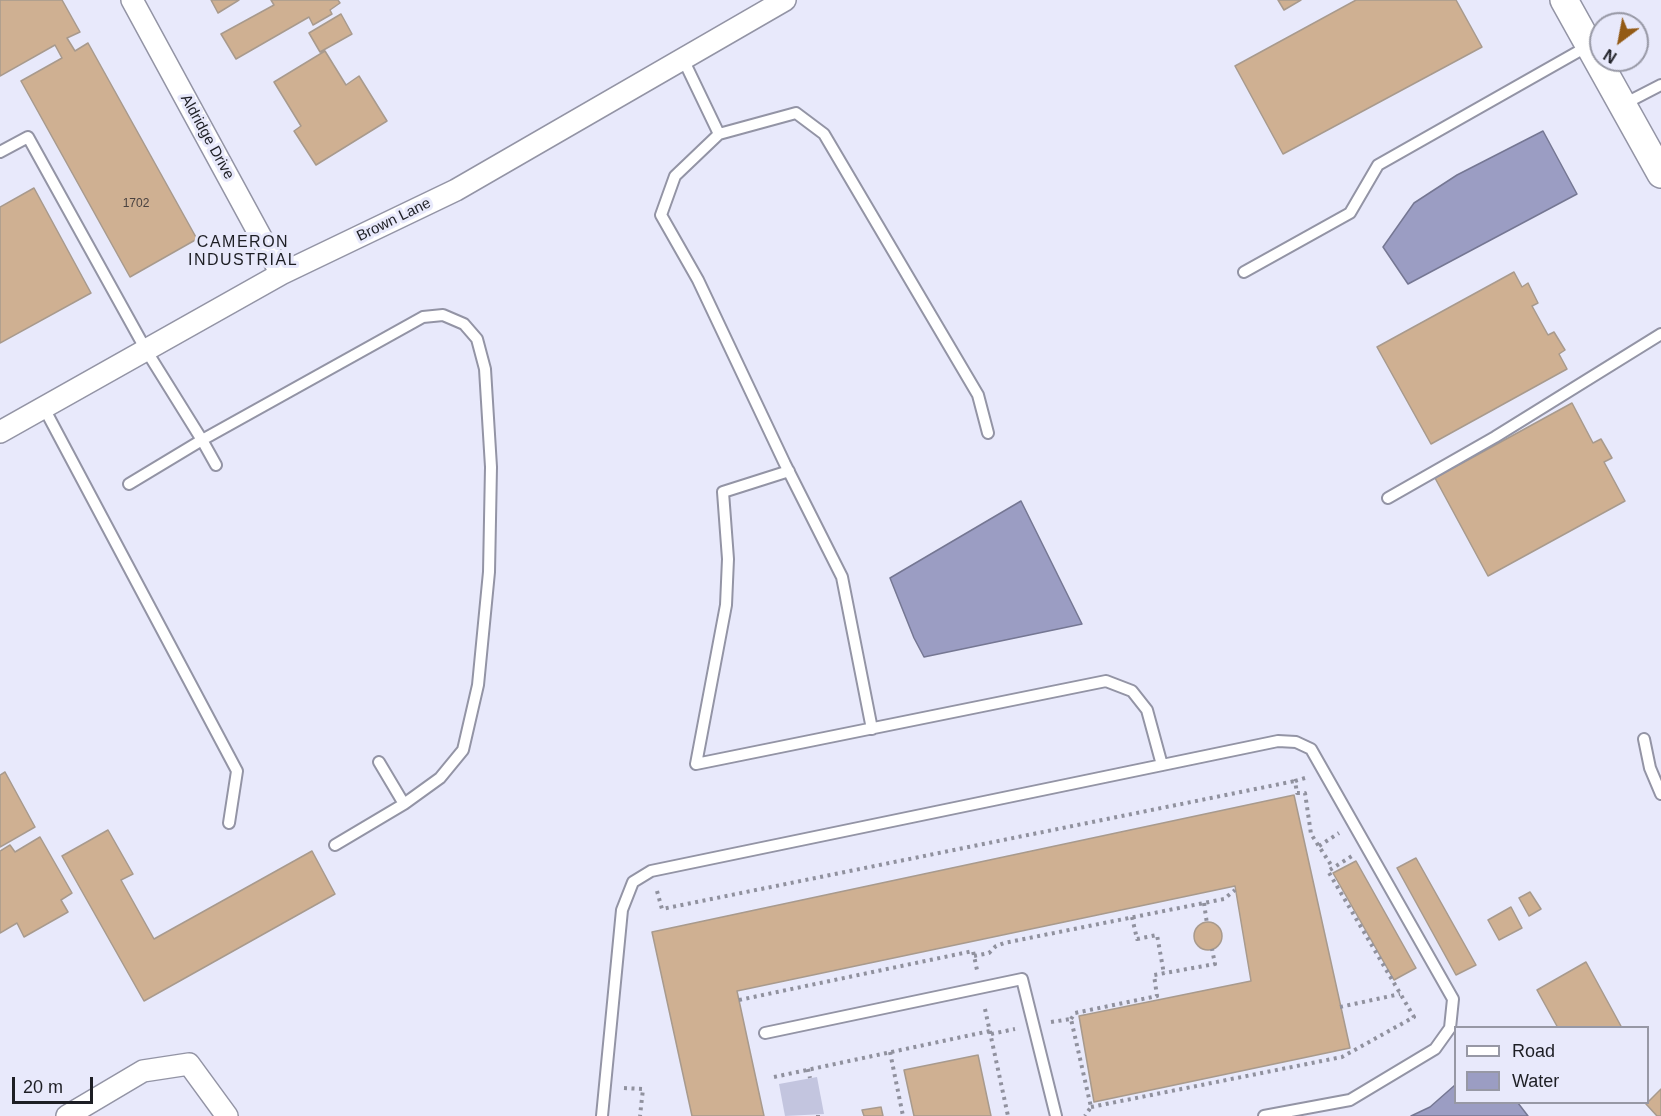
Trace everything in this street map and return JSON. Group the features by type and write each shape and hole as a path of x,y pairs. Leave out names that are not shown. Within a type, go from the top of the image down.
{"street":[{"name":"Aldridge Drive","path":"132,0 281,274"},
{"name":"Brown Lane","path":"0,432 281,274 456,190 785,0"},
{"path":"1564,0 1589,46"},
{"path":"1605,72 1661,174"},
{"path":"67,1116 143,1071 189,1064 227,1116"}],"lane":[{"path":"1244,272 1350,213 1378,165 1589,46"},
{"path":"683,59 719,134"},
{"path":"1624,104 1661,85"},
{"path":"872,729 842,577 698,280 661,215 675,176 719,134 796,113 824,134 978,395 988,433"},
{"path":"0,152 28,137 147,350 216,465"},
{"path":"129,484 202,440 423,317 443,315 464,324 477,339 485,369 491,467 489,572 478,685 463,750 440,778 404,804 335,845"},
{"path":"1388,498 1495,437 1661,334"},
{"path":"44,408 237,771 229,823"},
{"path":"789,471 723,492 728,559 726,605 696,764 1106,681 1132,691 1147,710 1162,765"},
{"path":"1644,739 1650,768 1661,794"},
{"path":"602,1116 622,910 633,882 651,871 1278,741 1296,742 1311,749 1453,999 1450,1029 1435,1049 1350,1100 1264,1116"},
{"path":"379,762 404,804"},
{"path":"765,1033 1022,979 1056,1116"}],"path":[{"path":"647,895 657,891 662,909 1306,778 1311,787"},
{"path":"1295,781 1297,793 1305,793 1311,834 1333,868"},
{"path":"1319,846 1339,833 1333,824"},
{"path":"1084,1116 1091,1107 1342,1057 1414,1017 1328,871 1353,855"},
{"path":"974,956 989,953 996,946 1004,943 1224,899 1235,890"},
{"path":"1204,903 1207,924"},
{"path":"1132,917 1137,939 1157,935 1164,974"},
{"path":"1091,1107 1071,1019 1075,1013 1157,996 1154,975 1215,964 1212,949"},
{"path":"739,1000 973,951 978,974"},
{"path":"1340,1007 1400,994"},
{"path":"985,1009 1008,1116"},
{"path":"1051,1022 1071,1019"},
{"path":"774,1077 990,1032 1015,1029"},
{"path":"890,1052 903,1116"},
{"path":"808,1069 810,1078"},
{"path":"621,1087 643,1089 640,1116"}],"shaded area":[{"path":"817,1077 824,1114 785,1116 779,1084"}],"water":[{"path":"1543,131 1577,194 1408,284 1383,247 1414,203 1457,175"},
{"path":"1021,501 1082,624 924,657 890,578"},
{"path":"1454,1086 1454,1104 1519,1104 1528,1116 1411,1116 1430,1107"}],"building":[{"path":"0,0 62,0 80,32 67,38 75,51 88,43 197,239 130,277 21,81 62,58 55,45 0,76"},
{"path":"211,0 239,0 218,13"},
{"path":"271,0 338,0 340,3 330,10 332,14 313,25 309,17 236,59 221,34 274,5"},
{"path":"1278,0 1301,0 1284,10"},
{"path":"1356,0 1456,0 1482,47 1283,154 1235,66"},
{"path":"341,14 352,34 320,52 309,33"},
{"path":"325,51 346,85 359,76 387,121 316,165 294,131 301,126 274,82"},
{"path":"34,188 91,293 0,343 0,207"},
{"path":"1514,272 1522,287 1528,283 1538,303 1532,306 1548,335 1554,332 1565,350 1559,354 1567,369 1431,444 1377,347"},
{"path":"1572,403 1593,443 1601,439 1612,458 1604,462 1625,501 1488,576 1435,478"},
{"path":"5,772 35,827 0,847 0,775"},
{"path":"1294,795 1350,1048 1094,1102 1079,1016 1251,981 1235,886 737,991 764,1116 692,1116 652,932"},
{"path":"108,830 133,874 121,880 154,939 312,851 335,894 144,1001 62,856"},
{"path":"40,837 72,893 61,900 68,912 24,937 17,923 0,933 0,851 10,845 15,852"},
{"path":"1416,858 1476,965 1456,975 1397,868"},
{"path":"1356,861 1416,968 1394,980 1333,873"},
{"path":"1530,892 1541,909 1529,916 1519,898"},
{"path":"1511,907 1522,928 1499,940 1488,920"},
{"path":"1208,922 1218,926 1222,936 1218,946 1208,950 1198,946 1194,936 1198,926"},
{"path":"1586,962 1621,1026 1557,1026 1537,990"},
{"path":"978,1055 991,1116 914,1116 904,1070"},
{"path":"1661,1089 1661,1116 1657,1116 1646,1104 1649,1104 1649,1101"},
{"path":"881,1107 883,1116 864,1116 862,1110"}],"district":[{"name":"CAMERON INDUSTRIAL","path":"243,252"}]}
